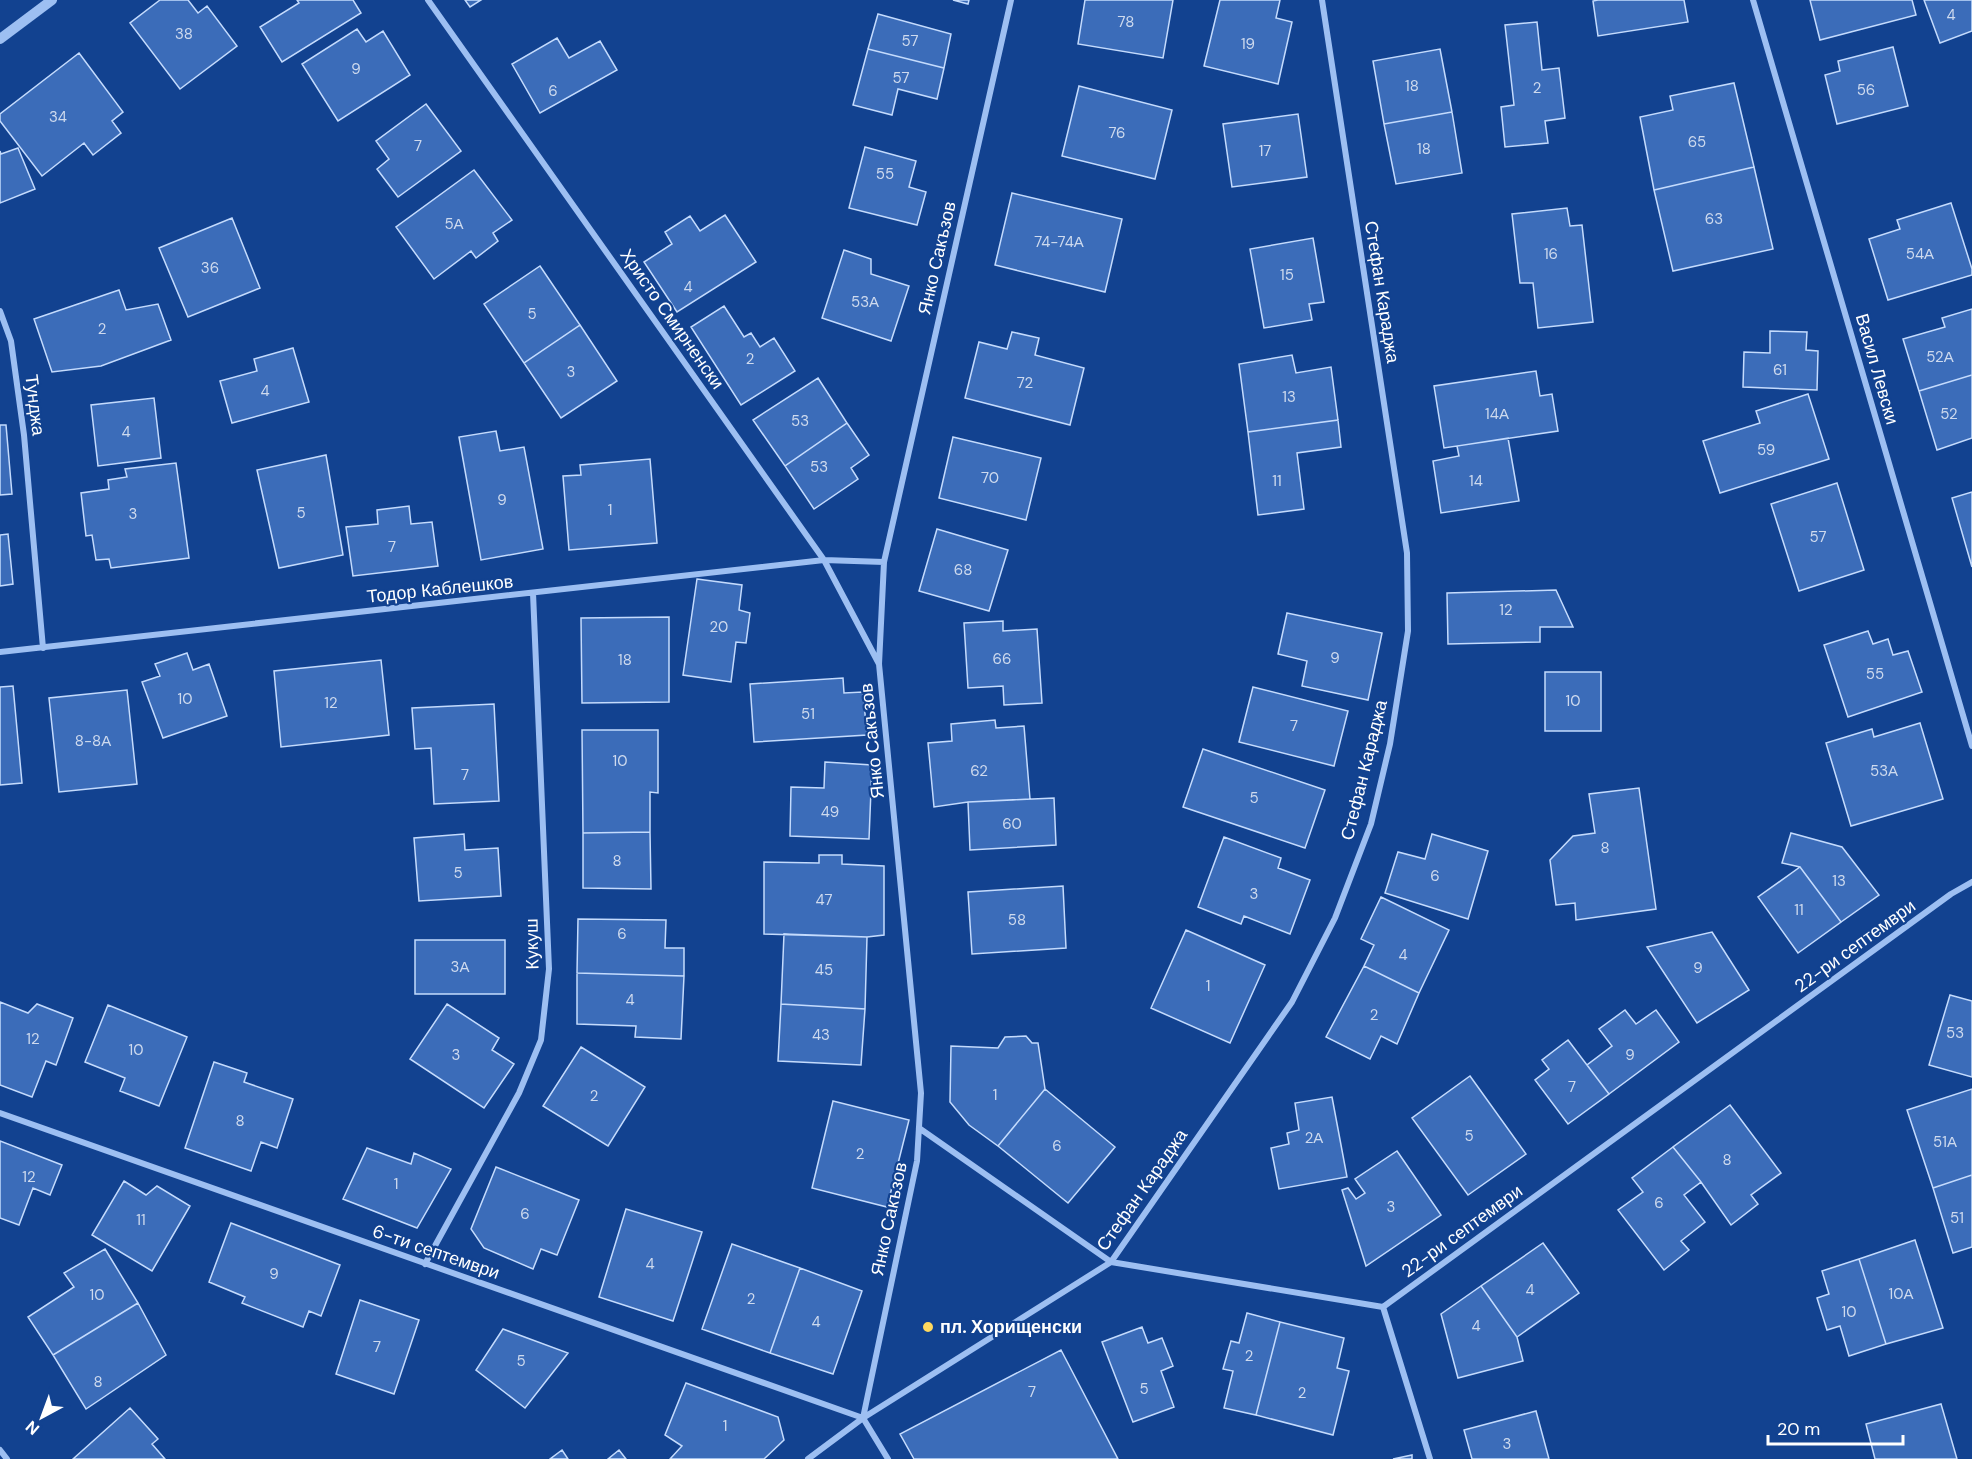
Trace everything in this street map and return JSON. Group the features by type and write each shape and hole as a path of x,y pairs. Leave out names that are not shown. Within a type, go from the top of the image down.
{"street":[{"path":"0,39 52,0"},
{"name":"Христо Смирненски","path":"428,0 824,560 879,664"},
{"name":"Янко Сакъзов","path":"863,1418 917,1161 921,1093 879,664 884,562 1011,0"},
{"name":"Стефан Караджа","path":"863,1418 1112,1262 1292,1002 1335,918 1371,824 1392,732 1408,631 1407,553 1322,0"},
{"name":"Васил Левски","path":"1753,0 1972,746"},
{"name":"Тунджа","path":"0,311 11,341 24,435 43,648"},
{"name":"Тодор Каблешков","path":"0,652 824,560 884,562"},
{"name":"Кукуш","path":"424,1264 519,1093 541,1040 549,969 533,593"},
{"name":"22-ри септември","path":"1383,1307 1951,894 1972,882"},
{"name":"6-ти септември","path":"0,1113 863,1418"},
{"path":"919,1128 1112,1262 1383,1307 1430,1459"},
{"path":"808,1459 863,1418 888,1459"},
{"path":"0,1450 7,1459"}],"building":[{"path":"160,0 188,0 198,13 207,6 237,46 180,89 130,23"},
{"path":"297,0 353,0 361,13 282,62 260,27 299,3"},
{"path":"465,0 481,0 470,7"},
{"path":"953,0 969,0 968,4"},
{"path":"1085,0 1173,0 1163,58 1078,44"},
{"path":"1220,0 1280,0 1276,18 1292,22 1278,84 1204,66"},
{"path":"1684,0 1688,22 1598,36 1593,1"},
{"path":"1810,0 1912,0 1916,15 1820,40"},
{"path":"1924,0 1972,0 1972,31 1940,43"},
{"path":"878,14 951,34 944,68 868,49"},
{"path":"1537,22 1542,70 1559,68 1565,118 1545,121 1548,143 1505,147 1501,107 1514,105 1505,25"},
{"path":"357,29 366,42 383,31 410,75 338,121 302,64"},
{"path":"557,38 569,58 600,41 617,70 540,113 512,64"},
{"path":"1893,47 1908,106 1837,124 1825,75 1840,71 1838,61"},
{"path":"868,49 944,68 937,99 898,89 892,115 853,105"},
{"path":"1440,49 1452,112 1384,124 1373,61"},
{"path":"79,53 123,112 112,121 121,133 93,155 84,143 42,176 0,121 0,114"},
{"path":"1734,83 1754,167 1654,190 1640,117 1673,110 1670,96"},
{"path":"1079,86 1172,110 1155,179 1062,156"},
{"path":"426,104 461,151 398,197 377,169 389,159 376,141"},
{"path":"1452,112 1462,173 1396,184 1384,124"},
{"path":"1298,114 1307,177 1232,187 1223,124"},
{"path":"865,147 916,161 909,187 926,192 917,225 849,208"},
{"path":"18,148 35,189 0,203 0,151 1,154"},
{"path":"1754,167 1773,249 1673,271 1654,190"},
{"path":"474,170 512,220 493,233 498,241 476,258 471,251 434,279 396,227"},
{"path":"1012,193 1122,219 1105,292 995,265"},
{"path":"1951,203 1972,275 1888,300 1869,239 1900,229 1897,220"},
{"path":"1567,208 1570,226 1582,225 1593,322 1538,328 1533,283 1520,283 1512,214"},
{"path":"725,215 756,262 677,312 644,262 672,244 665,232 690,216 700,231"},
{"path":"232,218 260,288 188,317 159,248"},
{"path":"1313,238 1324,302 1309,304 1312,320 1264,328 1250,249"},
{"path":"844,250 871,259 871,274 909,286 891,341 822,318"},
{"path":"540,266 580,325 524,363 484,304"},
{"path":"119,290 126,310 158,304 171,340 101,366 52,372 34,319"},
{"path":"724,306 744,337 751,333 760,347 774,338 795,371 741,405 691,327"},
{"path":"1972,309 1972,375 1919,391 1903,339 1945,327 1942,318"},
{"path":"580,325 617,381 561,418 524,363"},
{"path":"1770,331 1807,332 1806,350 1818,351 1817,390 1743,387 1744,352 1770,353"},
{"path":"1012,332 1039,338 1035,355 1084,368 1070,425 965,398 979,342 1007,349"},
{"path":"293,348 309,402 232,423 220,381 257,371 254,359"},
{"path":"1292,355 1296,373 1331,367 1338,420 1248,432 1239,364"},
{"path":"1536,371 1540,396 1552,394 1558,431 1444,448 1434,386"},
{"path":"1972,375 1972,438 1937,450 1919,391"},
{"path":"818,378 847,423 785,466 753,420"},
{"path":"1808,394 1829,459 1720,493 1703,441 1760,423 1756,411"},
{"path":"154,398 161,458 98,466 91,405"},
{"path":"1338,420 1341,447 1297,453 1304,509 1258,515 1248,432"},
{"path":"847,423 869,455 851,468 858,479 814,509 785,466"},
{"path":"0,425 6,425 12,494 0,495"},
{"path":"496,431 500,451 524,447 543,549 481,560 459,437"},
{"path":"953,437 1041,458 1026,520 939,498"},
{"path":"1508,438 1519,501 1441,513 1433,461 1459,456 1457,446"},
{"path":"326,455 343,555 279,568 257,470"},
{"path":"650,459 657,543 569,550 563,476 581,475 580,465"},
{"path":"176,463 189,558 111,568 109,559 96,560 92,535 86,536 81,493 109,489 108,480 127,477 125,469"},
{"path":"1837,483 1864,570 1799,591 1771,504"},
{"path":"1972,492 1972,567 1952,498"},
{"path":"409,506 411,524 432,522 438,566 353,576 346,527 378,524 377,510"},
{"path":"937,529 1008,550 989,611 919,591"},
{"path":"8,534 13,584 0,586 0,535"},
{"path":"697,579 742,585 739,610 750,613 746,643 736,642 731,682 683,675"},
{"path":"1556,590 1573,627 1540,627 1540,642 1448,644 1447,593"},
{"path":"1287,613 1382,633 1368,700 1302,686 1307,661 1278,654"},
{"path":"669,617 669,702 582,703 581,618"},
{"path":"1003,621 1003,631 1037,629 1042,703 1004,705 1003,686 968,688 964,623"},
{"path":"1868,631 1873,644 1888,639 1893,655 1908,651 1922,692 1848,717 1824,645"},
{"path":"187,653 193,670 209,664 227,716 163,738 142,682 160,676 155,664"},
{"path":"381,660 389,735 281,747 274,671"},
{"path":"1545,672 1601,672 1601,731 1545,731"},
{"path":"843,678 844,693 863,692 867,735 754,742 750,684"},
{"path":"13,686 22,783 0,785 0,687"},
{"path":"1253,687 1348,711 1334,766 1239,742"},
{"path":"127,690 137,784 59,792 49,698"},
{"path":"494,704 499,801 434,804 431,748 415,749 412,708"},
{"path":"995,720 996,728 1024,726 1030,799 968,802 934,807 928,743 952,741 951,724"},
{"path":"1920,723 1943,799 1851,826 1826,743 1872,729 1874,737"},
{"path":"582,730 658,730 658,793 650,792 650,832 583,833"},
{"path":"1203,749 1325,790 1305,848 1183,807"},
{"path":"825,762 872,765 869,839 790,836 791,787 824,788"},
{"path":"1639,788 1656,909 1576,920 1575,903 1556,905 1550,860 1573,836 1595,833 1589,794"},
{"path":"1054,798 1056,845 970,850 968,802"},
{"path":"650,832 651,889 583,888 583,833"},
{"path":"1791,833 1842,847 1879,895 1841,922 1800,867 1782,863"},
{"path":"464,834 465,850 498,848 501,896 419,901 414,838"},
{"path":"1432,834 1488,851 1468,919 1385,893 1398,852 1425,859"},
{"path":"1224,837 1281,858 1278,868 1310,880 1290,934 1244,916 1241,924 1198,907"},
{"path":"819,855 842,855 842,864 884,866 884,935 867,937 764,934 764,862 819,863"},
{"path":"1800,867 1841,922 1798,953 1758,897"},
{"path":"1063,886 1066,948 972,954 968,892"},
{"path":"1381,897 1449,930 1419,993 1364,966 1374,945 1361,939"},
{"path":"578,919 666,920 665,948 684,948 684,976 577,973"},
{"path":"1186,930 1265,965 1230,1043 1151,1008"},
{"path":"1712,932 1749,990 1697,1023 1647,947"},
{"path":"784,934 867,937 865,1009 781,1004"},
{"path":"415,940 505,940 505,994 415,994"},
{"path":"1364,966 1419,993 1397,1044 1381,1036 1370,1059 1326,1037"},
{"path":"577,973 684,976 681,1039 635,1037 636,1026 577,1024"},
{"path":"1950,995 1972,1001 1972,1077 1929,1065"},
{"path":"0,1002 28,1013 37,1004 73,1018 56,1065 46,1061 32,1097 0,1085"},
{"path":"447,1004 499,1038 492,1050 514,1064 484,1108 410,1059"},
{"path":"781,1004 865,1009 861,1065 778,1061"},
{"path":"108,1005 187,1037 159,1106 120,1091 125,1078 85,1062"},
{"path":"1625,1010 1636,1024 1656,1010 1679,1042 1609,1094 1587,1065 1612,1046 1599,1029"},
{"path":"1026,1036 1032,1043 1038,1043 1045,1089 998,1146 969,1125 950,1102 951,1046 998,1048 1005,1037"},
{"path":"1568,1040 1609,1094 1568,1124 1535,1080 1549,1069 1542,1060"},
{"path":"581,1047 645,1087 608,1146 543,1106"},
{"path":"214,1062 247,1073 244,1082 293,1099 277,1148 261,1142 251,1171 185,1148"},
{"path":"1470,1076 1526,1154 1468,1195 1412,1118"},
{"path":"1045,1089 1115,1147 1068,1203 998,1146"},
{"path":"1972,1089 1972,1175 1933,1188 1907,1110"},
{"path":"1332,1097 1347,1177 1279,1189 1271,1148 1289,1144 1287,1133 1299,1130 1295,1103"},
{"path":"833,1101 909,1120 887,1207 812,1188"},
{"path":"1730,1105 1781,1173 1751,1195 1758,1204 1731,1225 1673,1147"},
{"path":"0,1141 62,1165 50,1195 33,1188 19,1225 0,1218"},
{"path":"1673,1147 1701,1182 1684,1195 1705,1222 1681,1241 1689,1250 1664,1270 1618,1210 1643,1192 1632,1178"},
{"path":"367,1148 411,1164 414,1153 451,1169 417,1228 343,1199"},
{"path":"1397,1151 1441,1215 1366,1266 1342,1190 1348,1188 1356,1199 1365,1193 1355,1179"},
{"path":"496,1167 579,1200 557,1255 541,1249 533,1269 484,1248 471,1229"},
{"path":"1972,1175 1972,1247 1953,1253 1933,1188"},
{"path":"124,1181 146,1195 157,1186 190,1206 152,1271 92,1235"},
{"path":"626,1209 702,1232 673,1321 599,1297"},
{"path":"231,1223 340,1265 321,1316 309,1311 303,1327 242,1303 245,1297 209,1282"},
{"path":"1915,1240 1943,1328 1886,1344 1859,1259"},
{"path":"1543,1243 1579,1293 1517,1337 1481,1286"},
{"path":"732,1244 800,1268 770,1353 702,1329"},
{"path":"105,1249 138,1303 53,1355 28,1317 74,1287 64,1273"},
{"path":"1859,1259 1886,1344 1849,1356 1840,1326 1827,1330 1817,1298 1829,1294 1822,1271"},
{"path":"800,1268 862,1291 833,1374 770,1353"},
{"path":"1481,1286 1517,1337 1523,1361 1458,1378 1441,1314"},
{"path":"360,1300 419,1320 394,1394 336,1374"},
{"path":"138,1303 166,1355 86,1409 53,1355"},
{"path":"1247,1313 1280,1322 1256,1415 1224,1408 1233,1371 1223,1369 1231,1341 1239,1343"},
{"path":"1280,1322 1344,1338 1337,1368 1349,1371 1333,1435 1256,1415"},
{"path":"1142,1327 1148,1343 1162,1338 1173,1366 1161,1371 1174,1407 1133,1422 1102,1342"},
{"path":"503,1329 568,1353 525,1408 476,1370"},
{"path":"1061,1350 1118,1459 914,1459 900,1434"},
{"path":"686,1383 778,1417 784,1440 764,1459 670,1459 682,1446 665,1435"},
{"path":"1941,1404 1957,1459 1875,1459 1866,1424"},
{"path":"130,1408 158,1439 152,1444 165,1459 73,1459"},
{"path":"1536,1411 1549,1459 1472,1459 1464,1430"},
{"path":"562,1450 568,1459 550,1459"},
{"path":"619,1450 626,1459 608,1459"},
{"path":"1412,1455 1412,1459 1393,1459"}],"place":[{"name":"пл. Хорищенски","path":"928,1327"}]}
